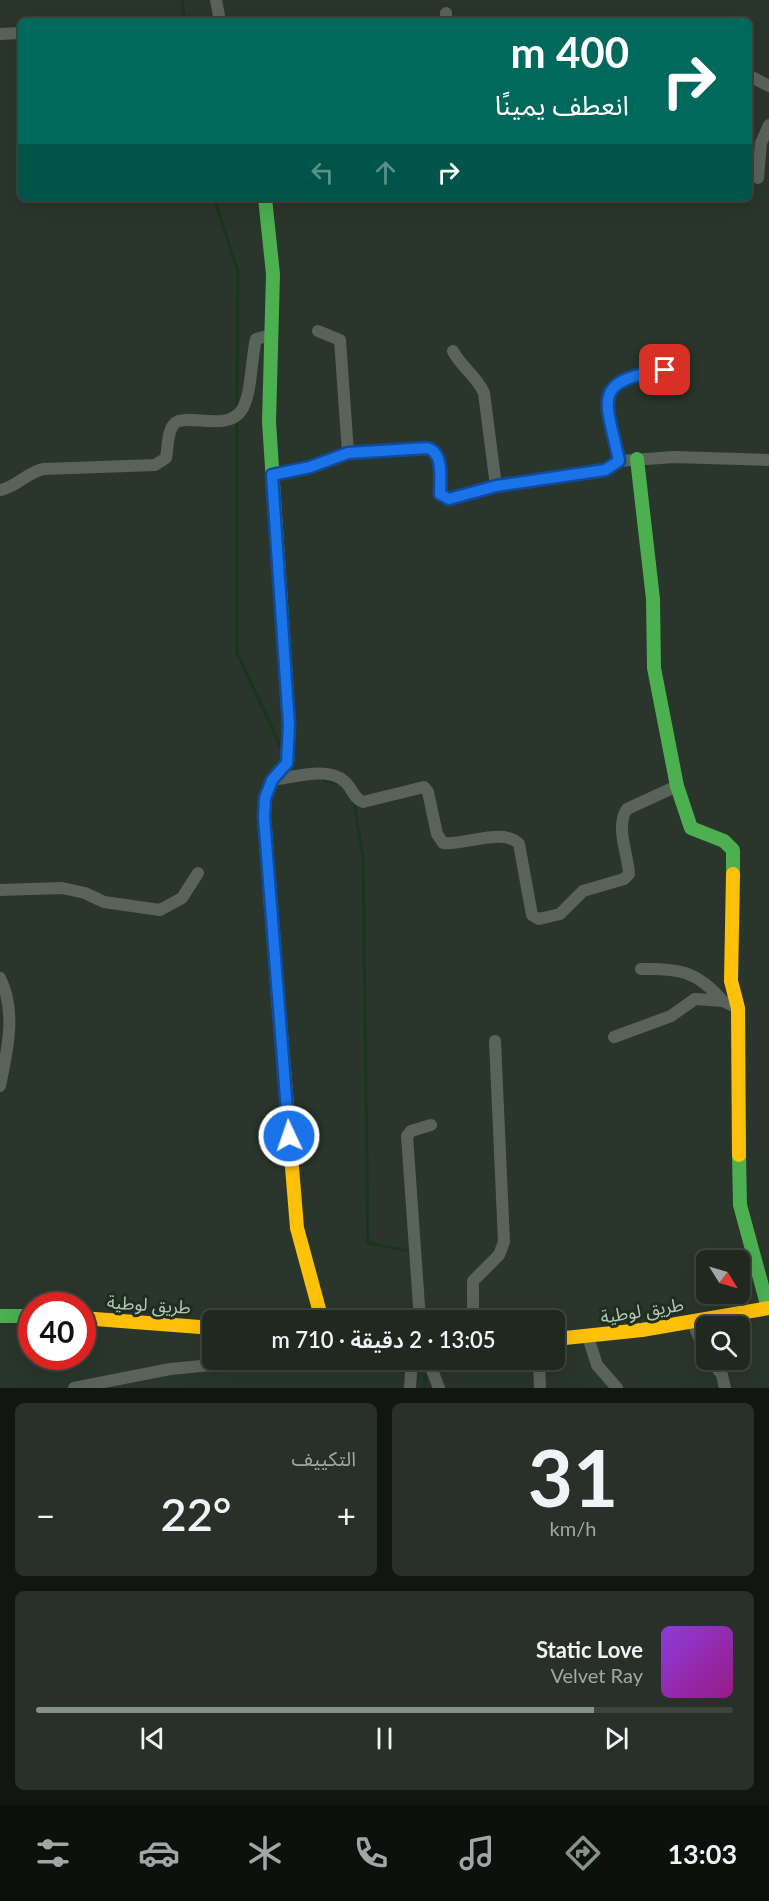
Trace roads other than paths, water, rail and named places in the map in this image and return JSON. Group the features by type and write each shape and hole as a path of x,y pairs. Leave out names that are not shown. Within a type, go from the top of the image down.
{"street":[{"path":"216,0 219,18"},
{"path":"0,34 18,33"},
{"path":"752,77 769,86"},
{"path":"758,178 760,143 769,125"},
{"path":"265,201 273,274 269,422 289,725 287,763 272,780 265,798 264,817 297,1228 319,1310"},
{"path":"318,331 340,340 348,453"},
{"path":"0,490 16,485 35,471 44,469 155,465 166,458 170,432 175,423 184,419 218,421 231,419 241,412 246,402 256,339 272,335"},
{"path":"453,351 459,363 478,380 484,393 496,486"},
{"path":"619,461 608,410 609,391 620,381 665,370"},
{"path":"272,475 310,467 348,453 434,450 438,456 440,494 449,499 496,486 605,470 619,461 694,457 769,460"},
{"path":"637,459 653,599 654,668 677,786 691,828 698,832 720,836 734,850 731,981 738,1008 740,1204 769,1308"},
{"path":"272,780 333,775 344,781 357,800 363,802 424,787 428,792 437,834 443,843 503,837 514,839 519,844 532,915 539,919 560,914 583,891 624,879 629,874 621,824 623,815 627,809 677,786"},
{"path":"0,890 62,888 85,893 104,902 160,910 182,898 198,873"},
{"path":"641,969 687,972 707,982 723,1000 738,1008"},
{"path":"0,978 7,996 9,1026 7,1055 0,1086"},
{"path":"614,1037 671,1016 695,999 723,1000"},
{"path":"473,1310 473,1281 500,1256 504,1242 495,1041"},
{"path":"419,1310 407,1136 411,1131 430,1125"},
{"name":"طريق لوطية","path":"565,1338 588,1337 769,1308"},
{"path":"0,1316 18,1316"},
{"name":"طريق لوطية","path":"96,1319 202,1327"},
{"path":"692,1321 696,1330"},
{"path":"588,1337 597,1365 617,1388"},
{"path":"82,1387 170,1369 202,1366"},
{"path":"410,1388 411,1370"},
{"path":"432,1370 439,1388"},
{"path":"539,1370 540,1388"},
{"path":"718,1370 725,1388"}],"waterway":[{"path":"182,0 185,18"},
{"path":"215,201 238,272 237,408"},
{"path":"237,421 237,653 281,747"},
{"path":"323,780 337,783"},
{"path":"354,802 363,858 368,1243 411,1251"},
{"path":"425,1375 425,1388"}]}
